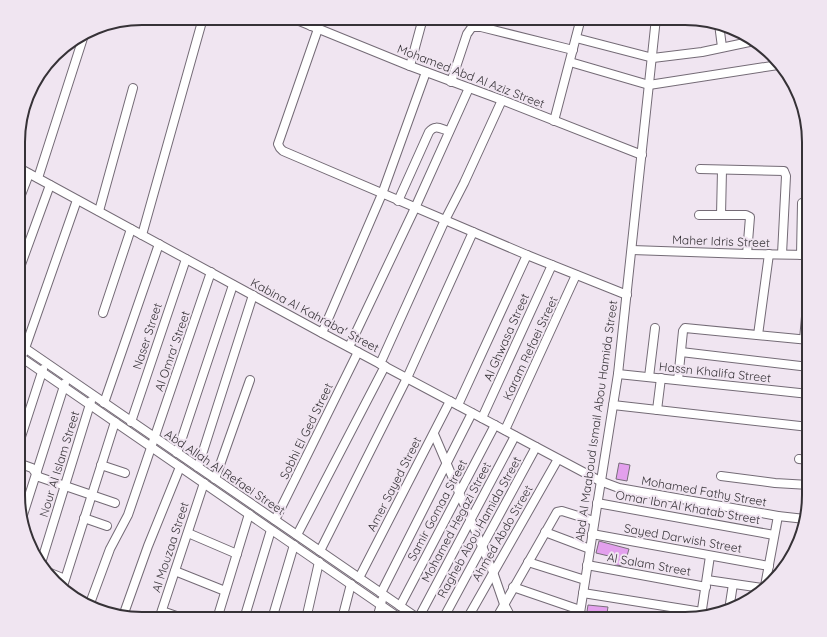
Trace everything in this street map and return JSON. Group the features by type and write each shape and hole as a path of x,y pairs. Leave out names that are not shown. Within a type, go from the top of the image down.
{"street":[{"path":"142,235 200,25"},
{"path":"314,25 278,144 280,148 287,153 398,201 627,295"},
{"name":"Mohamed Abd Al Aziz Street","path":"314,25 410,66 502,100 642,155"},
{"path":"410,66 421,25"},
{"path":"554,121 579,25"},
{"name":"Abd Al Maaboud Ismail Abou Hamida Street","path":"580,610 618,374 655,25"},
{"path":"451,82 467,34 472,27 481,27 573,50"},
{"path":"720,31 722,47"},
{"path":"576,38 653,58 702,52 746,43"},
{"path":"38,178 82,42"},
{"path":"570,62 649,85 774,66"},
{"path":"322,333 382,194 426,72"},
{"path":"99,211 133,88"},
{"path":"349,347 415,208 469,88"},
{"path":"297,535 383,365 445,220 464,183 502,100"},
{"path":"398,201 428,132 433,127 449,132"},
{"path":"700,169 781,170 785,172 782,254"},
{"path":"721,215 722,170"},
{"name":"Kabina Al Kahraba' Street","path":"25,172 322,333 600,481"},
{"path":"25,184 29,174"},
{"path":"25,254 50,185"},
{"path":"25,338 77,200"},
{"path":"699,215 746,215 750,217 747,254"},
{"path":"103,313 131,229"},
{"path":"320,551 407,378 473,232"},
{"path":"104,404 160,244"},
{"name":"Maher Idris Street","path":"632,250 802,255"},
{"path":"758,335 768,254"},
{"path":"458,406 527,255"},
{"name":"Naser Street","path":"131,422 186,258"},
{"name":"Al Ghwasa Street","path":"482,418 552,265"},
{"name":"Al Omra' Street","path":"91,600 110,548 128,515 211,272"},
{"name":"Karam Refaei Street","path":"505,430 576,275"},
{"path":"177,453 233,284"},
{"path":"198,467 254,296"},
{"path":"649,377 655,328"},
{"path":"678,380 683,331 686,328 802,340"},
{"name":"Abd Allah Al Refaei Street","path":"25,348 104,404 409,612"},
{"name":"Sobhi El Ged Street","path":"275,520 358,352"},
{"path":"681,352 802,366"},
{"name":"Abd Allah Al Refaei Street","path":"25,360 391,612"},
{"path":"25,424 45,363"},
{"name":"Hassn Khalifa Street","path":"618,374 802,393"},
{"path":"26,507 67,378"},
{"path":"657,410 662,378"},
{"path":"215,479 250,380"},
{"name":"Nour Al Islam Street","path":"43,556 93,396"},
{"name":"Amer Sayed Street","path":"359,578 450,401"},
{"path":"613,405 802,426"},
{"path":"380,612 382,594 472,413"},
{"path":"64,582 115,422"},
{"name":"Samir Gomaa Street","path":"400,606 495,425"},
{"path":"434,434 493,572 508,612"},
{"name":"Mohamed Hegazi Street","path":"423,612 470,519 515,436"},
{"name":"Ragheb Abou Hamida Street","path":"447,612 536,447"},
{"name":"Ahmed Abdo Street","path":"471,612 558,459"},
{"path":"101,465 125,473"},
{"path":"25,466 32,468 39,478 92,494 115,503"},
{"path":"125,611 148,546 180,467"},
{"path":"721,476 769,483 802,485"},
{"name":"Mohamed Fathy Street","path":"600,481 619,488 778,516 800,518"},
{"name":"Al Mouzaa Street","path":"162,612 204,483"},
{"name":"Omar Ibn Al Khatab Street","path":"597,503 774,535"},
{"path":"500,612 555,514 559,511 594,521"},
{"path":"219,612 249,514"},
{"path":"766,578 778,516"},
{"path":"84,518 107,526"},
{"path":"246,612 271,530"},
{"path":"545,532 590,549"},
{"path":"188,533 237,554"},
{"name":"Sayed Darwish Street","path":"592,534 769,566"},
{"path":"274,612 294,545"},
{"path":"703,611 710,556"},
{"path":"308,612 319,562"},
{"path":"528,562 585,580"},
{"name":"Al Salam Street","path":"587,565 706,583"},
{"path":"175,572 225,590"},
{"path":"57,576 65,579"},
{"path":"706,583 733,584 756,587"},
{"path":"344,612 351,584"},
{"path":"730,603 733,584"},
{"path":"513,588 580,610"},
{"path":"583,593 692,612"}],"building":[{"path":"619,463 630,465 627,481 616,479"},
{"path":"599,541 629,549 624,566 615,565 617,558 596,553"},
{"path":"588,605 608,607 607,612 587,612"}]}
